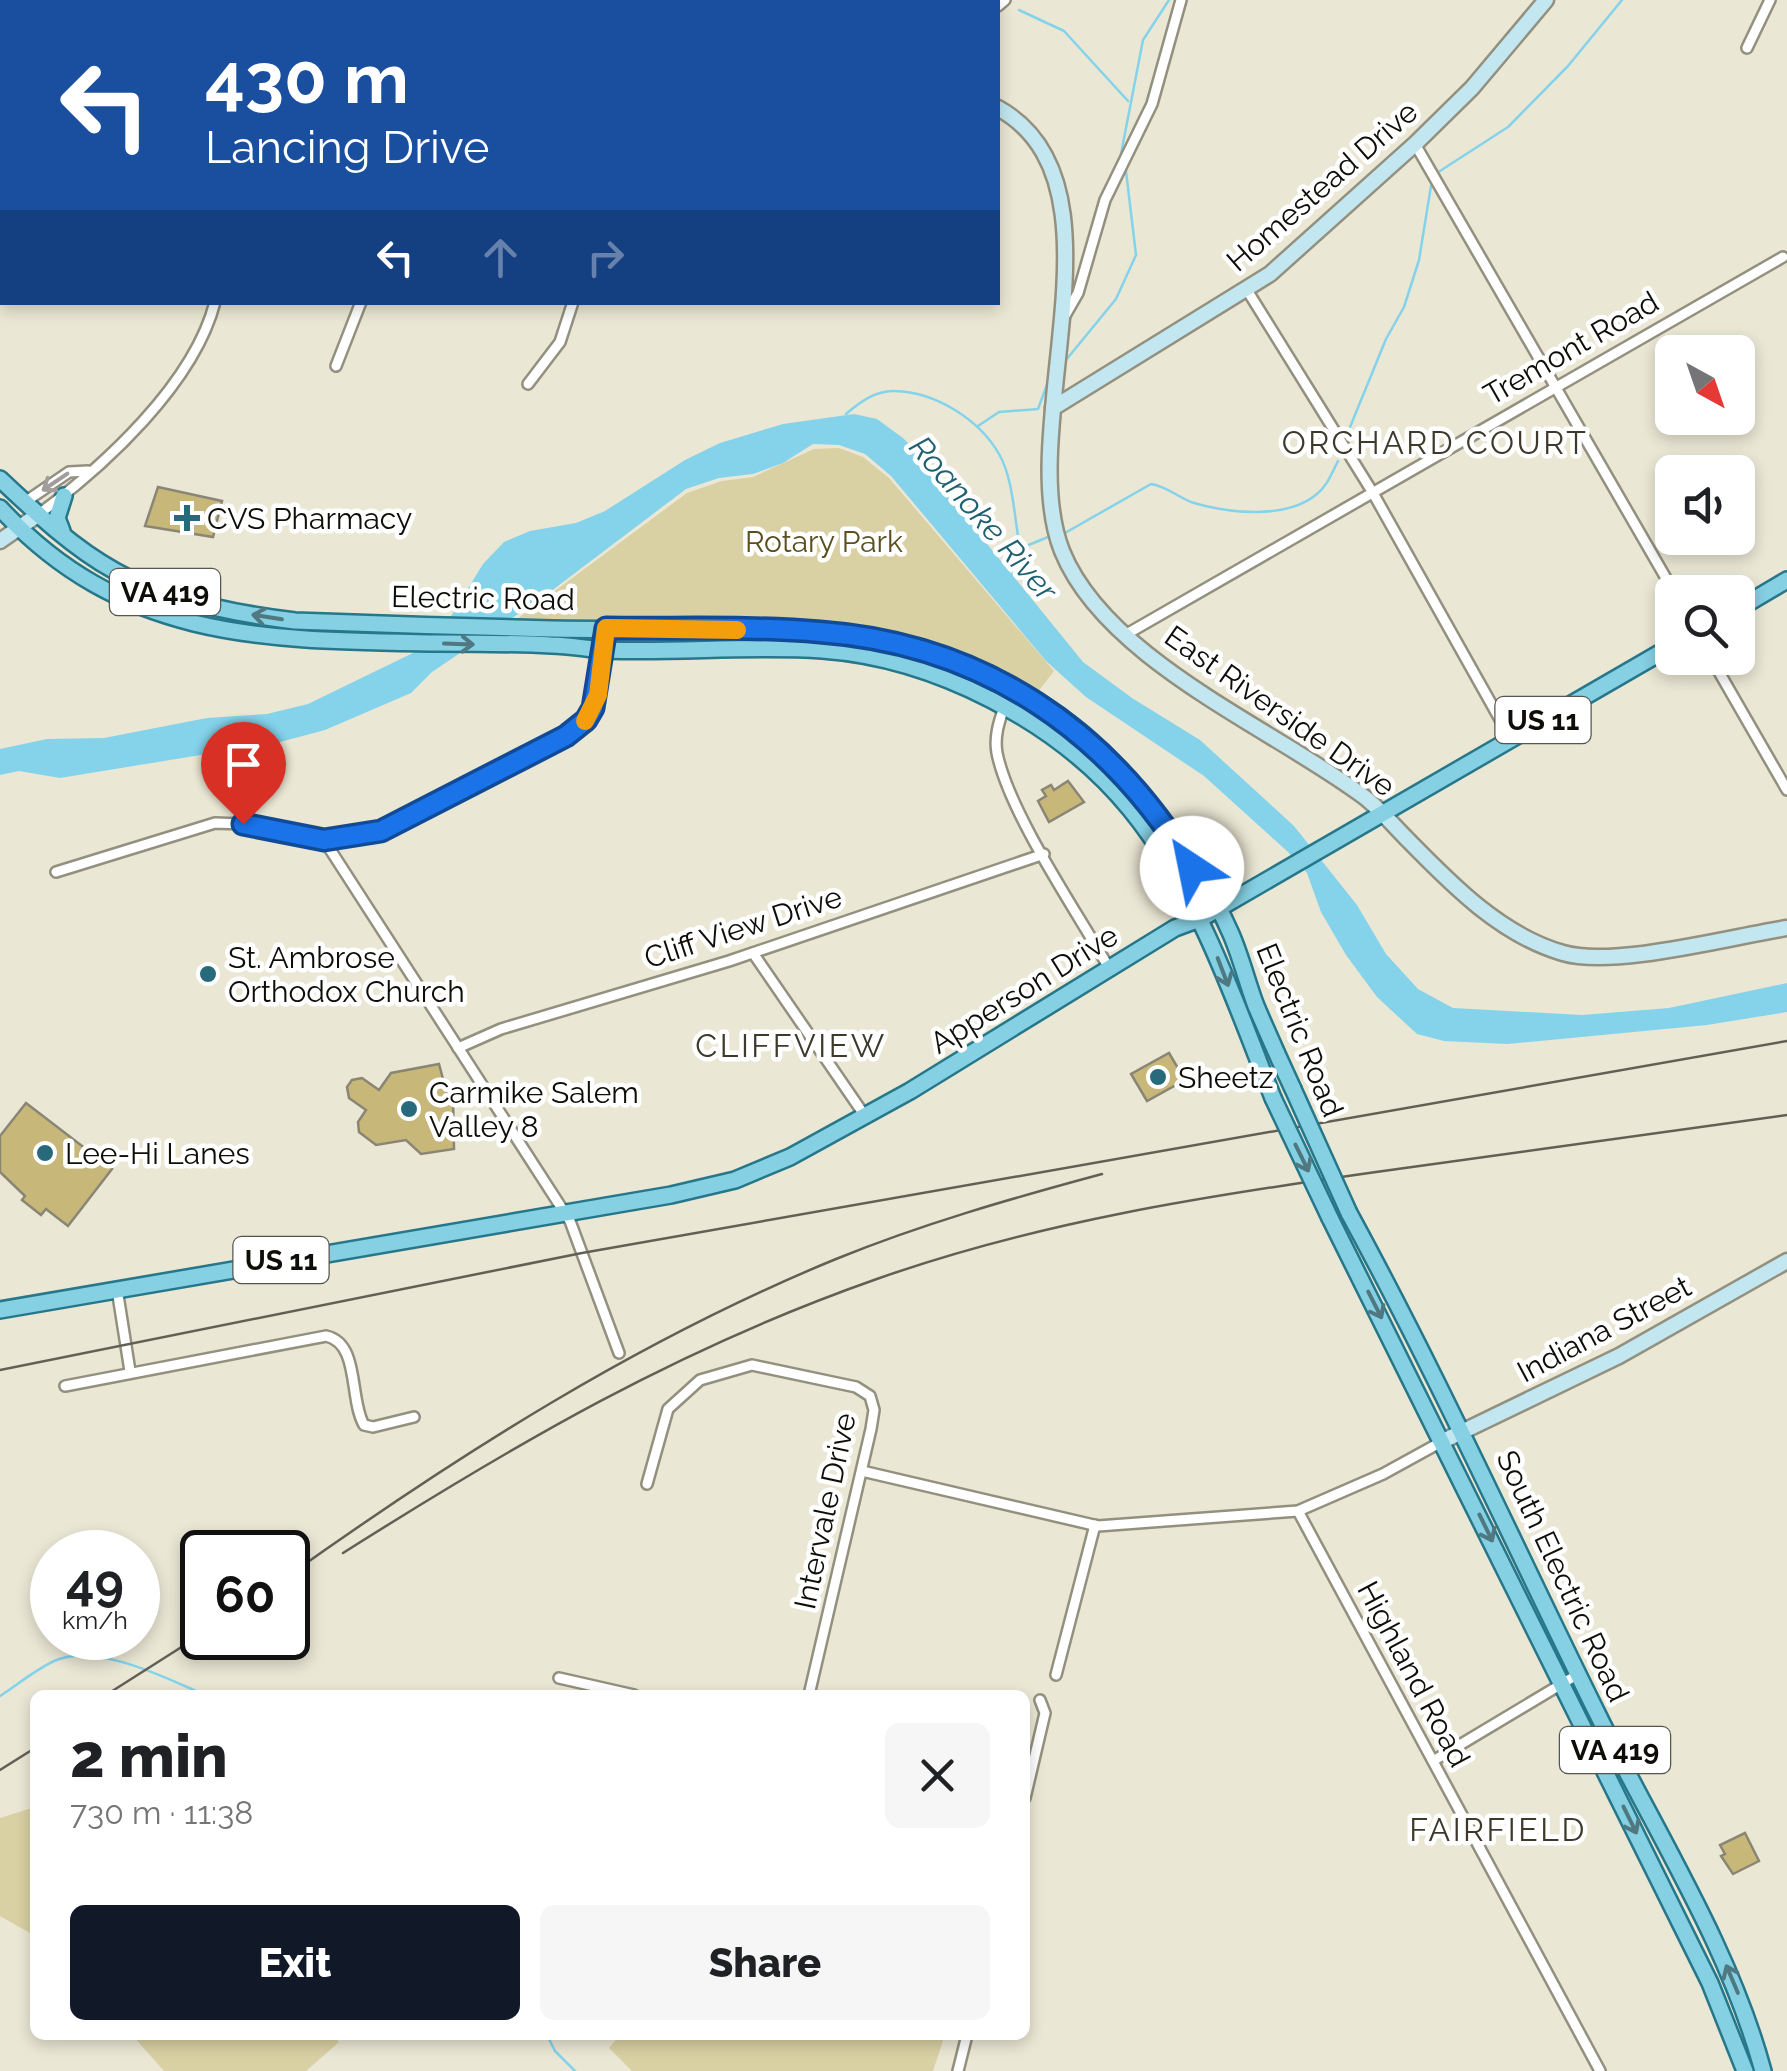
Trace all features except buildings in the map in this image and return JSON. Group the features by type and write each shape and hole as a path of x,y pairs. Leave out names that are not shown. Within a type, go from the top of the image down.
{"main road":[{"name":"Electric Road","path":"0,479 116,572 180,596 270,618 552,636 604,650 842,652 904,664 952,680 1004,707 1064,746 1103,780 1144,828 1202,918 1273,1098 1443,1441"},
{"path":"64,496 57,518 64,534"},
{"name":"Electric Road","path":"6,519 97,586 162,615 264,638 367,644 552,636 606,628 819,632 912,646 984,674 1046,707 1118,768 1180,847 1231,932 1292,1089 1350,1213 1463,1430"},
{"path":"1755,599 1787,580"},
{"name":"Apperson Drive","path":"0,1310 735,1180 790,1157 865,1116 1175,928 1202,918 1655,656"},
{"name":"South Electric Road","path":"1463,1430 1730,1972 1763,2071"},
{"name":"South Electric Road","path":"1443,1441 1710,1983 1745,2071"}],"street":[{"path":"1059,326 1078,293 1106,200 1152,104 1181,0"},
{"name":"Homestead Drive","path":"1053,408 1247,290 1341,214 1472,88 1546,0"},
{"path":"1746,48 1770,0"},
{"name":"East Riverside Drive","path":"1000,110 1035,139 1057,188 1064,226 1049,481 1055,531 1081,586 1125,635 1199,689 1340,780 1382,814 1472,902 1512,929 1562,953 1611,958 1787,928"},
{"path":"1415,144 1664,575"},
{"name":"Tremont Road","path":"1125,635 1782,257"},
{"path":"1247,290 1373,493 1511,739"},
{"path":"6,519 39,514 81,483 88,471 133,431 184,369 203,337 214,305"},
{"path":"336,366 360,305"},
{"path":"528,384 560,342 572,305"},
{"path":"0,542 6,519 25,502 69,472 88,471"},
{"path":"56,872 215,823 243,824 324,840 381,831 586,720 598,695 606,628"},
{"path":"1721,675 1787,790"},
{"path":"1004,707 997,752 1020,809 1109,968"},
{"path":"324,840 574,1228 618,1353"},
{"name":"Cliff View Drive","path":"458,1048 501,1029 753,952 1044,854"},
{"path":"753,952 865,1116"},
{"name":"Indiana Street","path":"1443,1441 1619,1356 1787,1261"},
{"path":"117,1288 130,1371"},
{"path":"66,1386 326,1336 344,1345 364,1425 372,1427 414,1418"},
{"name":"Intervale Drive","path":"646,1484 668,1409 700,1380 752,1365 866,1392 874,1410 810,1690"},
{"path":"862,1470 1095,1526 1298,1512 1383,1474 1443,1441"},
{"name":"Highland Road","path":"1298,1512 1600,2071"},
{"path":"1056,1675 1095,1526"},
{"path":"1433,1761 1580,1673"},
{"path":"559,1678 612,1690"},
{"path":"1030,1777 1045,1713 1040,1700"},
{"path":"958,2071 966,2040"}],"green space":[{"name":"Rotary Park","path":"839,448 863,457 889,478 1054,671 1037,693 934,646 859,629 742,622 517,619 687,493 722,481 753,477 814,449"},
{"path":"30,1809 30,1933 0,1916 0,1818"},
{"path":"136,2040 339,2042 306,2071 164,2071"},
{"path":"616,2040 943,2040 933,2071 632,2071 609,2048"}],"water":[{"path":"854,414 877,419 903,438 943,479 966,518 1083,662 1200,740 1294,826 1357,905 1386,954 1418,989 1453,1008 1582,1015 1669,1008 1787,983 1787,1012 1707,1025 1507,1044 1444,1041 1417,1034 1377,997 1346,955 1321,912 1307,873 1288,852 1204,776 1086,697 1046,661 891,476 865,454 839,445 813,444 783,463 753,474 719,478 686,489 546,595 432,672 411,693 325,730 280,742 60,778 19,771 0,775 0,749 47,739 104,738 207,718 267,714 308,704 417,651 445,626 483,564 504,542 605,511 685,460 720,443 783,424"}],"waterway":[{"path":"1120,159 1143,40 1169,0"},
{"path":"1440,171 1508,127 1568,66 1622,0"},
{"path":"1019,10 1064,31 1128,101"},
{"path":"1066,360 1116,299 1136,255 1126,171"},
{"path":"1348,432 1386,339 1404,307 1419,260 1431,186"},
{"path":"978,426 999,412 1038,409 1048,382"},
{"name":"Roanoke River","path":"846,414 881,392 895,391 940,402 980,430 999,454 1010,487 1018,543 1012,575"},
{"path":"1065,533 1151,484 1194,503 1224,509 1257,512 1290,508 1321,491 1338,461"},
{"name":"Roanoke River","path":"1019,549 1048,537"},
{"path":"0,1696 54,1661 71,1656 131,1664 193,1690"},
{"path":"550,2040 575,2071"}],"railway":[{"path":"0,1370 582,1253 1787,1041"},
{"path":"343,1553 536,1436 666,1368 802,1307 935,1260 1060,1227 1185,1201 1787,1115"},
{"path":"310,1561 485,1443 692,1325 868,1246 968,1212 1102,1174"},
{"path":"114,1690 180,1648"},
{"path":"0,1770 30,1751"}],"slow traffic":[{"path":"585,721 598,695 606,628 737,630"}],"place":[{"name":"CVS Pharmacy","path":"187,518"},
{"name":"St. Ambrose Orthodox Church","path":"208,974"},
{"name":"Sheetz","path":"1158,1077"},
{"name":"Carmike Salem Valley 8","path":"409,1109"},
{"name":"Lee-Hi Lanes","path":"45,1153"}],"district":[{"name":"ORCHARD COURT","path":"1435,442"},
{"name":"CLIFFVIEW","path":"791,1045"},
{"name":"FAIRFIELD","path":"1498,1829"}],"route":[{"path":"243,824 324,840 363,836 434,805 566,736 586,720 598,695 606,628 819,632 912,646 984,674 1046,707 1118,768 1146,800 1192,868"}]}
